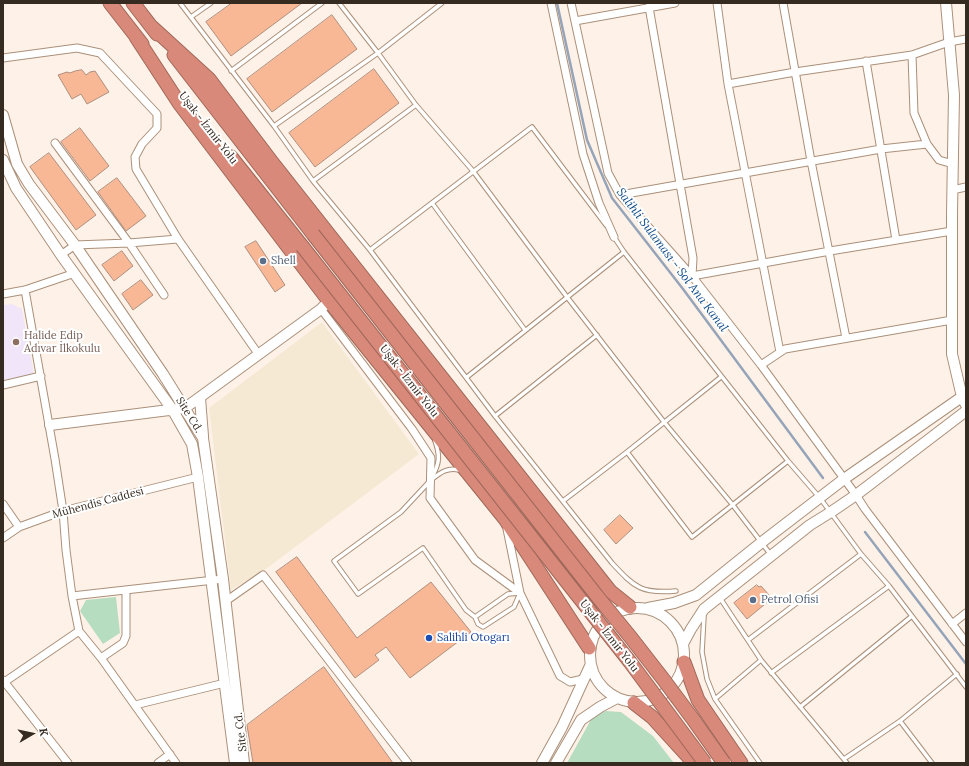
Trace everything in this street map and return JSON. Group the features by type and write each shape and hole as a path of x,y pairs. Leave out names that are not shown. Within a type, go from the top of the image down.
{"highway":[{"name":"Uşak - İzmir Yolu","path":"110,3 620,650 676,722 705,763"},
{"name":"Uşak - İzmir Yolu","path":"133,3 592,590 688,710 724,763"},
{"path":"152,27 209,79 271,161 610,591 630,607"},
{"path":"136,37 179,103 325,305 431,428 506,519 589,648"},
{"path":"684,662 698,700 741,763"},
{"path":"634,703 652,717 694,763"}],"main road":[{"path":"648,608 664,615 676,628 683,644 684,662 678,678 667,692 652,700 634,703 617,698 605,690 596,679 590,666 589,648 594,633 603,620 616,612 630,607 648,608 674,604 696,596 844,478 965,398 952,354 952,190 954,95 946,3"},
{"name":"Site Cd.","path":"3,115 17,164 29,184 75,245 163,374 203,438 226,601 244,763"},
{"name":"Site Cd.","path":"4,165 16,188 61,255 172,409 192,444 198,477 235,763"},
{"path":"50,425 185,408 325,305"},
{"path":"200,398 203,438"},
{"path":"683,644 691,628 704,609 810,525 856,495 966,411"},
{"path":"542,763 562,727 590,666"},
{"path":"556,763 581,720 600,706 617,698"}],"street":[{"path":"551,3 583,154 599,203 614,237"},
{"path":"571,3 608,173 620,195 692,276 761,365 865,509 966,642"},
{"path":"575,21 675,3"},
{"path":"716,3 728,84 780,352"},
{"path":"783,3 811,161 830,250 846,338"},
{"path":"649,7 693,258 692,276"},
{"path":"728,84 795,72 912,55 949,42 966,39"},
{"path":"3,58 77,48 100,53 157,114 157,128 142,144 135,157 136,169 178,239 258,355"},
{"path":"912,55 914,113 927,144 939,160 953,164"},
{"path":"866,61 896,240"},
{"path":"55,143 129,243 164,295"},
{"path":"620,195 881,149 927,144"},
{"path":"4,165 17,164"},
{"path":"952,190 966,187"},
{"path":"692,276 830,250 952,231"},
{"path":"61,255 75,245 178,239"},
{"path":"3,294 25,290 75,273"},
{"path":"25,290 50,425 63,511 72,596 79,631 101,658 176,763"},
{"path":"325,305 431,458 430,498 475,560 520,593"},
{"path":"761,365 785,349 952,320"},
{"path":"3,385 41,376"},
{"name":"Mühendis Caddesi","path":"3,538 19,527 63,511 198,477"},
{"path":"3,504 19,527"},
{"path":"506,519 520,593 560,676 570,682 583,679"},
{"path":"226,601 264,575 408,763"},
{"path":"72,596 223,579"},
{"path":"101,658 123,643 126,636 126,591"},
{"path":"952,624 966,613"},
{"path":"68,763 4,681 79,631"},
{"path":"135,705 224,682"},
{"path":"158,763 170,754"}],"lane":[{"path":"180,3 274,126 313,181 370,250 495,416 612,563 627,580 643,589 656,593 676,591"},
{"path":"191,17 211,3"},
{"path":"231,71 322,3"},
{"path":"339,3 416,105 473,171 567,297 664,422 732,504 771,555"},
{"path":"274,126 378,53 442,3"},
{"path":"313,181 416,105"},
{"path":"370,250 532,127 624,252 721,377 788,461 820,498 861,554 889,586 966,687"},
{"path":"432,203 525,330"},
{"path":"467,378 624,252"},
{"path":"495,416 597,336"},
{"path":"563,501 721,377"},
{"path":"430,481 438,466 438,451 431,428"},
{"path":"627,452 692,537 788,461"},
{"path":"467,472 453,468 441,472 430,481 401,512 334,561 358,594 423,548 466,610 476,617 478,624 483,627 514,607 520,593 508,594 476,617"},
{"path":"748,640 861,554"},
{"path":"771,673 889,586"},
{"path":"720,597 761,660 847,763"},
{"path":"704,609 702,652 707,679 715,699 760,763"},
{"path":"800,707 912,616"},
{"path":"715,699 761,660"},
{"path":"844,759 900,721 957,674"},
{"path":"900,721 932,763"}],"shaded area":[{"name":"Halide Edip Adıvar İlkokulu","path":"12,304 22,309 34,374 3,381 3,305"},
{"path":"322,322 419,454 266,569 231,590 209,408"}],"green space":[{"path":"116,597 120,633 103,644 80,611 86,600"},
{"path":"606,711 621,712 653,736 674,763 567,763 593,716"}],"building":[{"path":"232,3 302,3 231,56 206,22"},
{"path":"332,15 357,49 272,112 247,79"},
{"path":"374,69 399,103 315,167 289,133"},
{"path":"82,70 86,75 95,71 109,92 87,104 81,94 72,99 58,75"},
{"path":"80,128 109,166 90,181 61,142"},
{"path":"49,153 96,215 76,230 30,167"},
{"path":"117,178 146,216 126,231 98,192"},
{"path":"256,241 285,285 275,292 245,247"},
{"path":"122,251 133,266 114,281 102,265"},
{"path":"141,280 153,295 133,310 122,294"},
{"path":"620,515 633,528 616,544 604,530"},
{"path":"297,557 357,638 431,582 471,632 410,678 386,647 375,655 379,660 355,678 276,572"},
{"path":"757,585 759,587 761,586 770,596 768,598 770,600 747,619 734,603"},
{"path":"324,667 393,763 253,763 247,725"}],"waterway":[{"name":"Salihli Sulaması - Sol Ana Kanal","path":"557,3 587,140 612,198 683,289 823,478"},
{"name":"Salihli Sulaması - Sol Ana Kanal","path":"865,532 966,664"}],"place":[{"name":"Shell","path":"263,261"},
{"name":"Halide Edip Adıvar İlkokulu","path":"16,342"},
{"name":"Petrol Ofisi","path":"753,600"},
{"name":"Salihli Otogarı","path":"429,638"}]}
